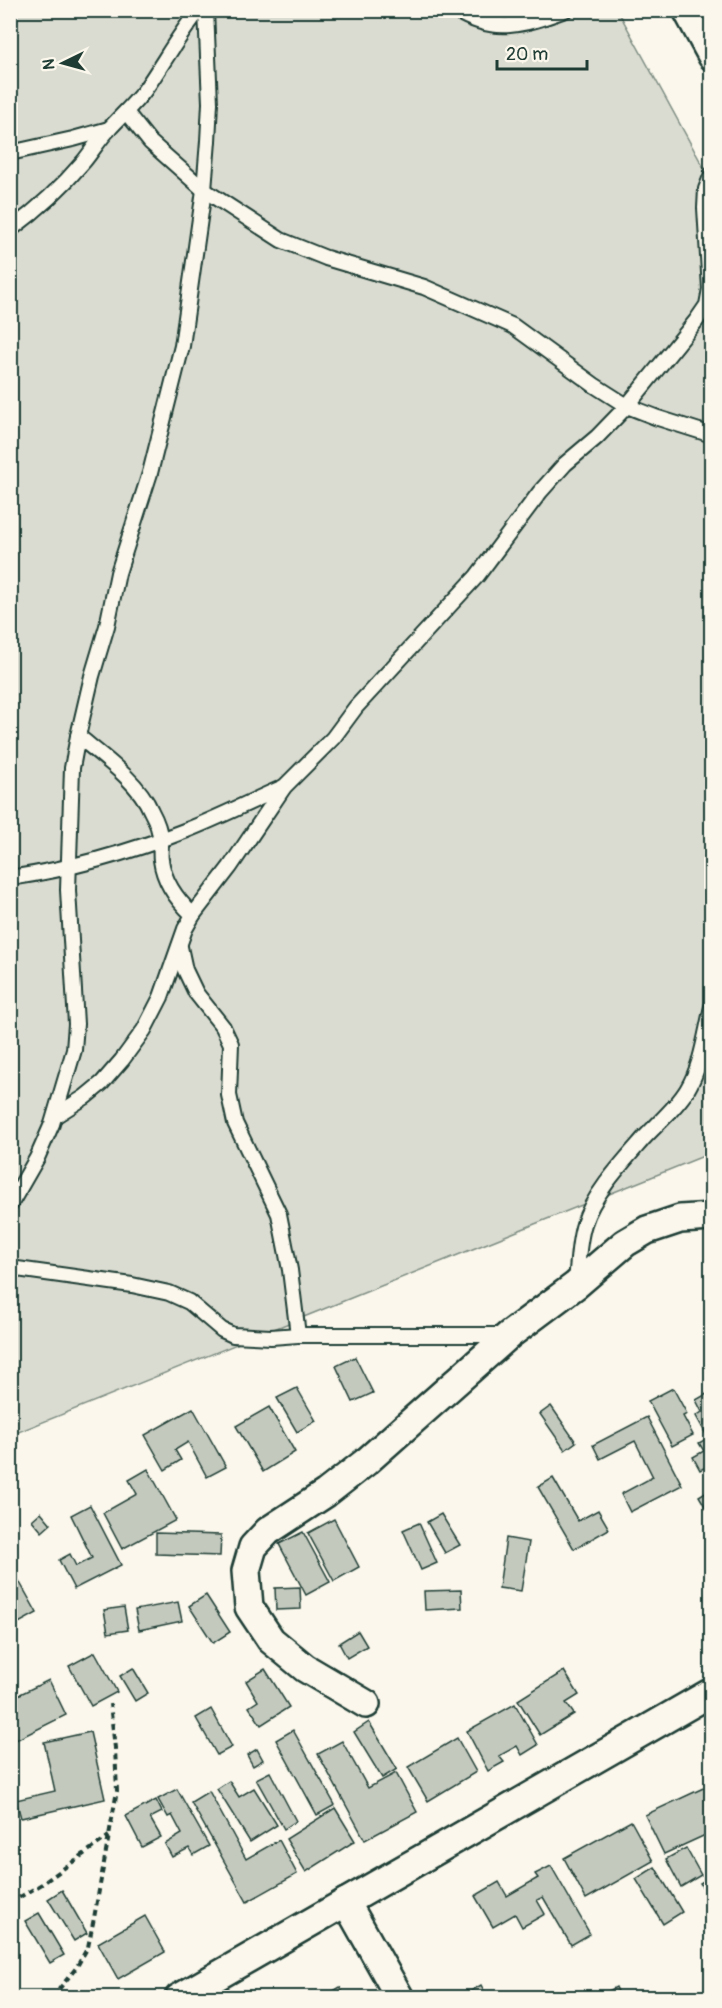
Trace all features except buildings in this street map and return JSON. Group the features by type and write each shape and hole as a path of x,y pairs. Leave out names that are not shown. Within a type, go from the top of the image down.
{"street":[{"path":"687,10 711,56"},
{"path":"366,1704 305,1668 271,1640 249,1607 246,1571 253,1546 268,1531 326,1493 367,1461 509,1335 576,1285 625,1243 647,1230 680,1219 711,1217"},
{"path":"179,1998 711,1692"},
{"path":"346,1902 400,1998"}],"lane":[{"path":"10,230 33,213 84,161 109,129 144,91 199,10"},
{"path":"10,1205 37,1158 55,1116 74,1050 75,1024 69,933 68,868 72,768 118,573 162,432 182,346 204,190 210,103 206,10"},
{"path":"455,10 468,18 492,25 514,26 565,10"},
{"path":"126,112 150,142 204,190 281,240 326,258 424,287 513,326 627,406 711,435"},
{"path":"10,153 73,140 109,129"},
{"path":"55,1116 102,1083 128,1053 144,1030 161,998 179,946 193,915 230,867 284,787 333,738 356,707 477,576 540,492 627,406 706,305 710,289 705,208 706,189 711,174"},
{"path":"78,736 139,791 150,808 161,840 161,861 168,884 178,902 193,915"},
{"path":"10,878 68,868 161,840 189,830 284,787"},
{"path":"179,946 196,993 223,1027 231,1044 229,1095 235,1123 279,1214 290,1270 298,1335"},
{"path":"576,1285 584,1222 608,1181 686,1091 699,1063 711,1007"},
{"path":"10,1268 132,1285 169,1293 189,1302 222,1330 233,1335 272,1337 509,1335"}],"path":[{"path":"52,1998 76,1968 88,1947 117,1791 110,1704"},
{"path":"10,1903 42,1884 109,1836"}],"shaded area":[{"path":"11,11 618,11 711,181 711,1153 11,1435"}]}
